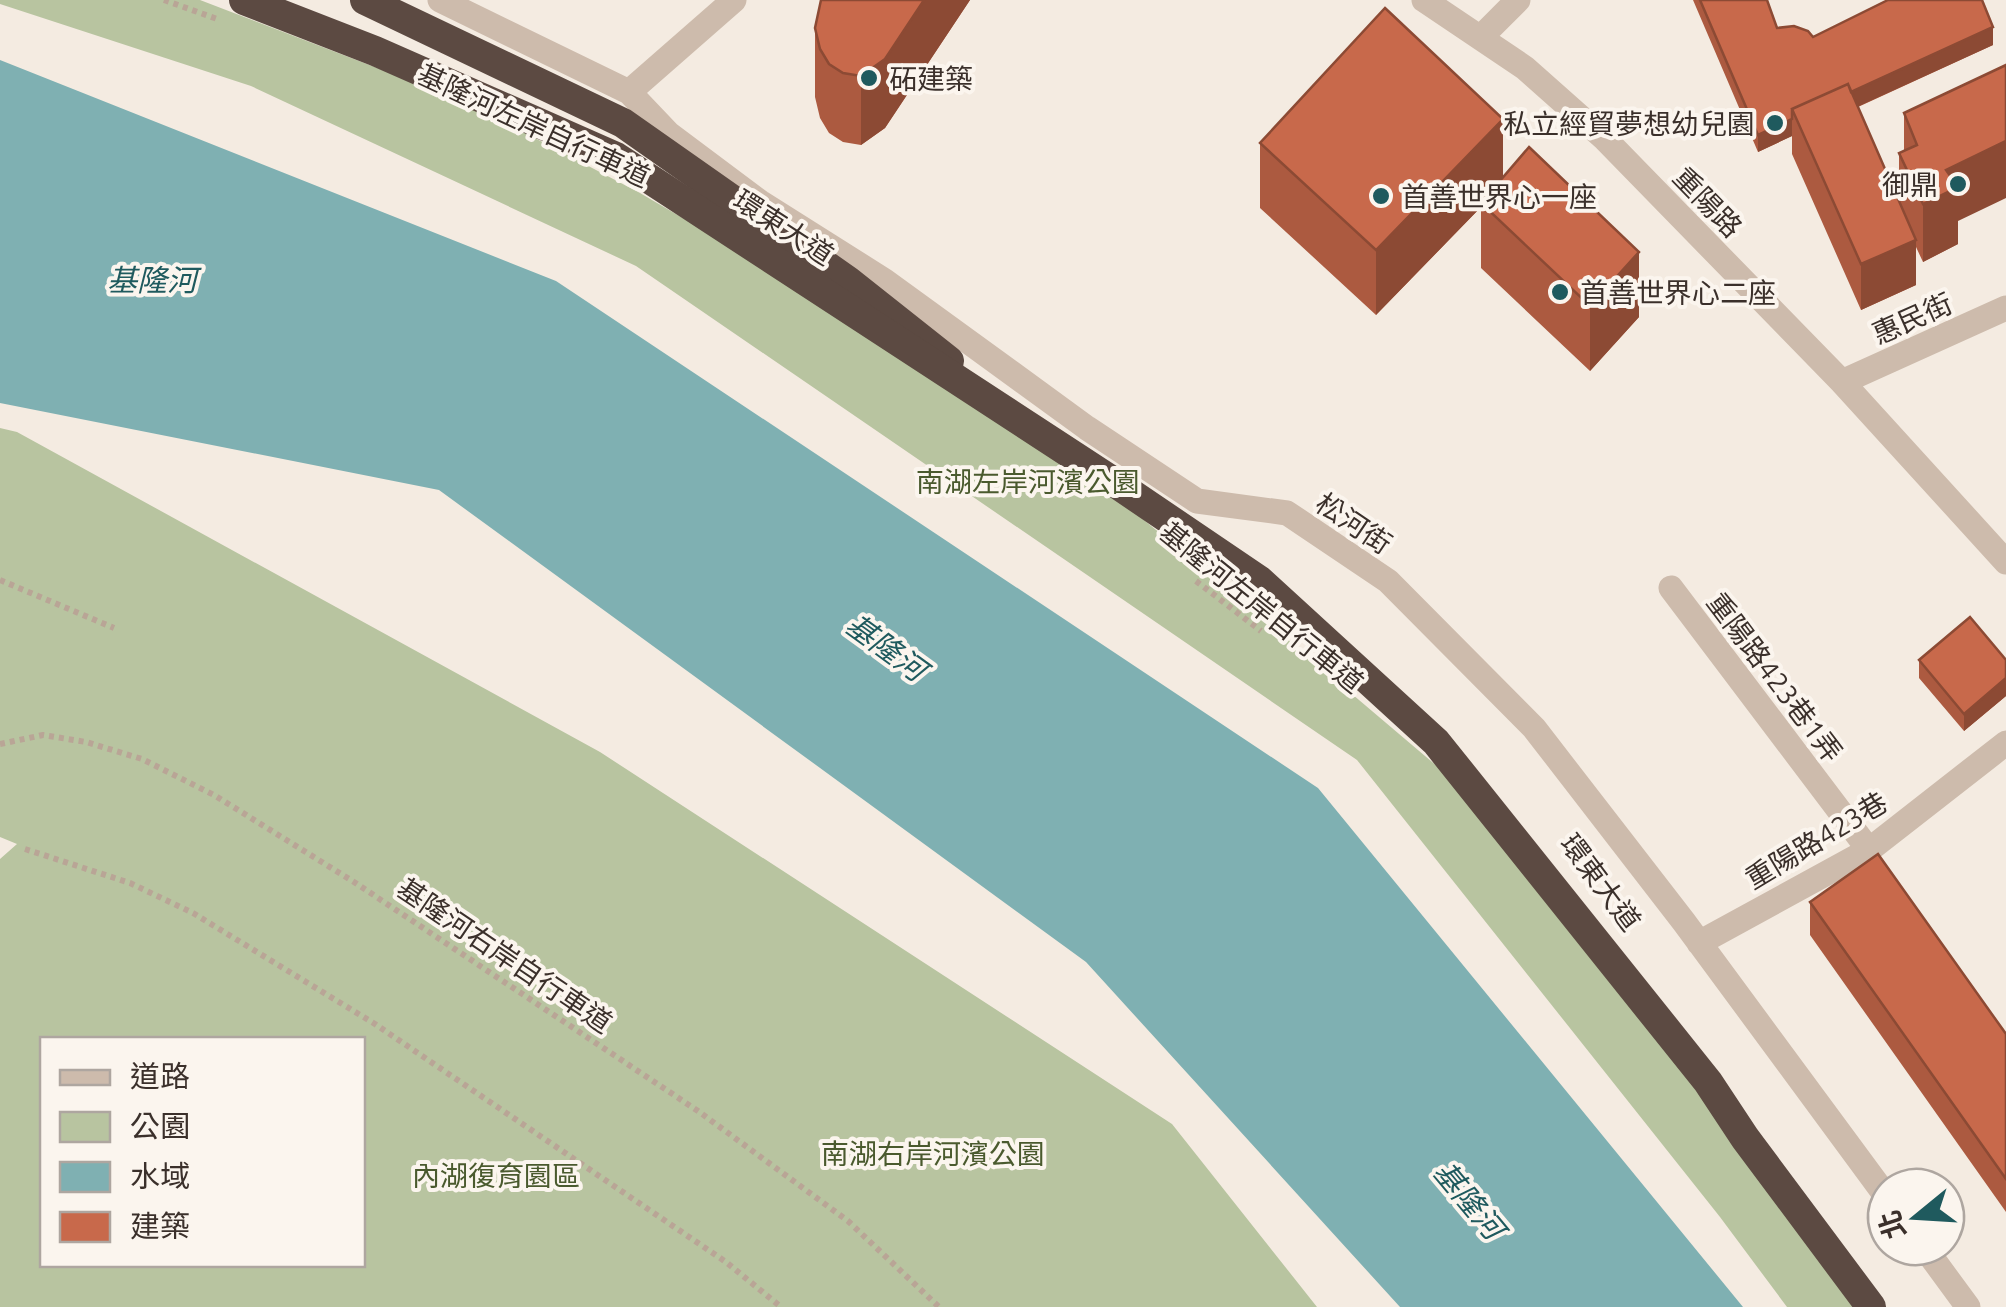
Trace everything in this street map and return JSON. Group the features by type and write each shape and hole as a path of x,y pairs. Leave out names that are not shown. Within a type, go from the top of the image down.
{"highway":[{"name":"環東大道","path":"365,0 623,122 848,281 964,373 1229,555 1411,714 1516,825 1639,986 1870,1307"},
{"name":"環東大道","path":"241,13 375,51 616,157 1260,581 1436,742 1708,1082 1870,1307"}],"street":[{"name":"松河街","path":"440,0 629,92 670,134 760,202 885,281 1087,428 1197,501 1286,513 1388,581 1534,728 1866,1169"},
{"path":"629,92 734,0"},
{"name":"重陽路","path":"1424,0 1525,68 1606,139 1842,382 2006,562"},
{"path":"1481,37 1518,0"},
{"name":"惠民街","path":"1842,382 2006,308"},
{"name":"重陽路423巷1弄","path":"1670,588 1868,850"},
{"name":"重陽路423巷","path":"1699,943 1868,850 2006,743"},
{"path":"1939,1267 1968,1307"}],"path":[{"path":"164,0 241,13"},
{"name":"基隆河左岸自行車道","path":"1193,578 1268,636"},
{"path":"0,580 114,628"},
{"name":"基隆河右岸自行車道","path":"0,744 42,735 86,742 142,759 214,795 354,882 698,1110 848,1221 940,1307"},
{"path":"26,849 130,883 193,913 375,1024 726,1262 781,1307"}],"green space":[{"name":"南湖左岸河濱公園","path":"0,0 200,0 466,102 640,193 855,319 1055,447 1438,767 1646,1017 1856,1307 1787,1307 1357,760 636,266 251,86 0,4"},
{"name":"南湖右岸河濱公園","path":"0,428 17,432 600,752 1172,1124 1317,1307 0,1307 0,859 17,844 0,837"}],"water":[{"name":"基隆河","path":"0,60 556,281 1318,788 1743,1307 1400,1307 1086,962 439,490 0,403"}],"building":[{"path":"821,0 924,0 885,59 861,76 843,73 829,64 820,49 815,28"},
{"path":"1700,0 1767,0 1777,28 1794,26 1813,37 1888,0 1982,0 1993,27 1851,92 1848,84 1792,109 1792,119 1758,135"},
{"path":"1385,8 1503,119 1376,250 1260,143"},
{"path":"2006,65 2006,141 1946,170 1958,187 1923,204 1899,153 1917,145 1904,113"},
{"path":"1848,84 1916,240 1861,264 1792,109"},
{"path":"1529,147 1639,252 1590,306 1481,203"},
{"path":"1970,617 2006,660 2006,678 1964,714 1919,660"},
{"path":"1878,854 2006,1034 2006,1179 1810,902"}],"place":[{"name":"砳建築","path":"869,78"},
{"name":"私立經貿夢想幼兒園","path":"1775,123"},
{"name":"御鼎","path":"1958,184"},
{"name":"首善世界心一座","path":"1381,196"},
{"name":"首善世界心二座","path":"1560,292"}],"park label":[{"name":"內湖復育園區","path":"496,1175"}]}
